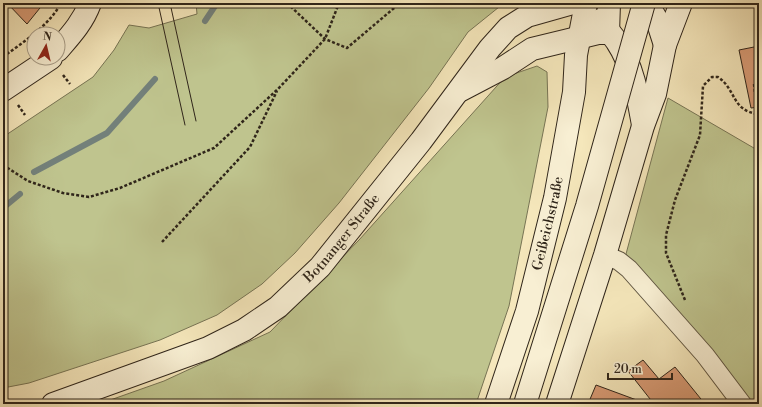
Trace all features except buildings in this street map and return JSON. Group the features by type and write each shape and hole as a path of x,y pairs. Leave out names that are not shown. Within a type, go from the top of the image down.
{"main road":[{"path":"66,41 75,31 85,15 90,3"},
{"name":"Botnanger Straße","path":"52,404 162,366 208,348 244,330 278,307 320,267 421,141 490,48 508,28 527,16 572,3"},
{"name":"Geißeichstraße","path":"496,404 527,311 555,198 574,92 576,55 586,3"},
{"path":"589,3 608,33 616,41 625,57 638,96 643,126"},
{"path":"608,33 609,3"},
{"name":"Geißeichstraße","path":"646,3 656,20 665,45"},
{"name":"Geißeichstraße","path":"525,404 587,206 646,3"},
{"path":"557,404 605,255 643,126 655,94 665,45 681,3"},
{"path":"456,92 502,68 532,49 608,33"},
{"path":"3,90 39,66"}],"street":[{"path":"605,255 619,261 629,269 705,355 742,404"}],"path":[{"path":"41,26 56,11 61,3"},
{"path":"287,3 325,39 347,48 400,3"},
{"path":"3,165 28,181 63,193 89,196 120,188 214,148 278,89 325,39 339,3"},
{"path":"3,57 26,40"},
{"path":"685,302 666,253 666,235 675,200 700,135 703,86 712,77 718,77 724,81 742,109 748,113 759,114"},
{"path":"754,84 755,93 759,97"},
{"path":"162,242 250,147 278,89"}],"green space":[{"path":"196,3 504,3 468,32 429,88 339,203 295,253 262,284 217,315 160,340 29,383 3,388 3,137 93,77 114,50 129,25 149,28 197,14"},
{"path":"537,66 547,72 548,107 509,306 476,404 99,404 164,381 270,332 359,240 505,77"},
{"path":"668,98 759,151 759,404 754,404 742,391 722,362 626,254"}],"waterway":[{"path":"205,21 217,3"},
{"path":"34,172 107,133 155,79"},
{"path":"3,208 20,194"}],"tram line":[{"path":"158,3 185,125"},
{"path":"170,3 196,121"}]}
